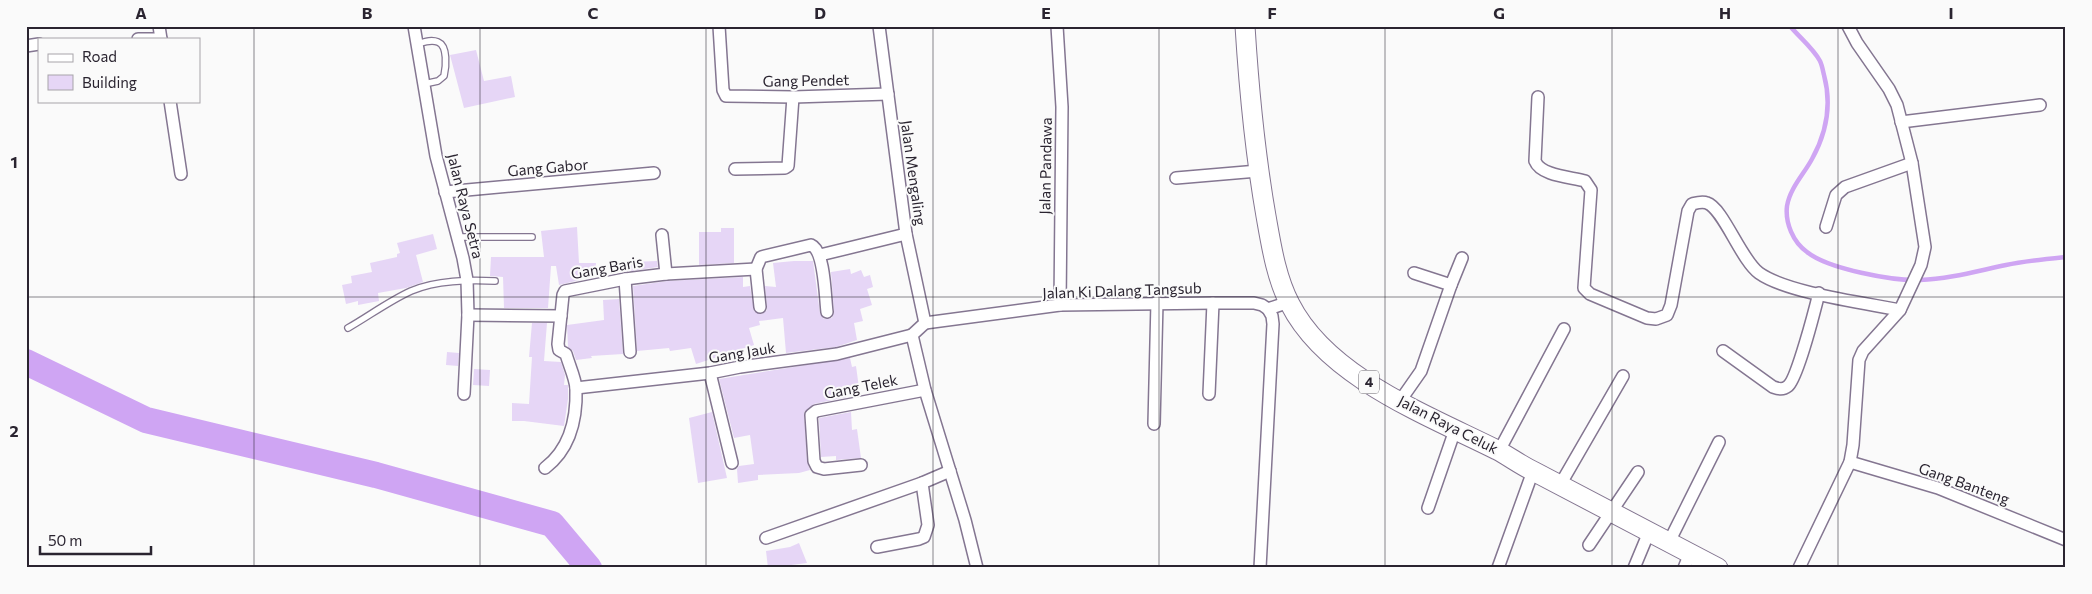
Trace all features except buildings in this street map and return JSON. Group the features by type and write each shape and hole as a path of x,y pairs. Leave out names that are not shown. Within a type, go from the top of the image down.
{"highway":[{"name":"Jalan Raya Celuk","path":"1245,26 1258,171 1271,241 1288,302 1302,325 1316,342 1342,365 1400,401 1499,451 1532,471 1669,542 1687,561 1718,568"}],"street":[{"name":"Jalan Raya Setra","path":"414,26 436,156 467,280 468,315 464,394"},
{"name":"Gang Pendet","path":"719,26 724,95 793,97 888,94"},
{"name":"Jalan Mengaling","path":"878,26 906,234 925,323"},
{"name":"Jalan Pandawa","path":"1057,26 1062,107 1060,306"},
{"path":"1798,568 1850,462 1853,445 1857,364 1863,350 1902,305 1921,265 1925,247 1912,163 1897,105 1889,89 1857,44 1848,26"},
{"path":"735,169 785,168 788,166 793,97"},
{"path":"1538,97 1535,160 1537,166 1543,170 1585,181 1591,190 1584,273 1584,288 1586,292 1646,318 1656,319 1667,315 1671,305 1688,211 1692,204 1706,202 1712,206 1746,260 1759,273 1778,283 1820,293 1902,305"},
{"path":"170,102 181,174"},
{"path":"1901,122 2040,105"},
{"path":"1826,227 1836,195 1845,187 1912,163"},
{"path":"1176,178 1258,171"},
{"name":"Gang Gabor","path":"445,192 654,173"},
{"path":"820,255 906,234"},
{"path":"662,235 666,274"},
{"path":"760,308 756,269 758,261 764,256 808,245 815,247 820,255 827,312"},
{"path":"1400,401 1421,371 1462,258"},
{"name":"Gang Baris","path":"545,468 562,451 571,431 576,388 566,354 559,350 558,344 565,291 625,279 666,274 756,269"},
{"path":"1414,273 1451,285"},
{"path":"625,279 630,352"},
{"path":"1722,351 1774,387 1785,388 1790,385 1795,372 1820,293"},
{"name":"Jalan Ki Dalang Tangsub","path":"925,323 1060,306 1157,302 1254,303 1262,304 1268,308 1288,302"},
{"path":"1154,424 1157,302"},
{"path":"1209,394 1213,303"},
{"path":"1260,568 1273,324 1268,308"},
{"path":"468,315 561,316"},
{"path":"925,323 912,335 925,390 978,568"},
{"path":"1499,451 1564,329"},
{"name":"Gang Jauk","path":"576,388 710,373 837,354 912,335"},
{"path":"710,373 732,464"},
{"path":"1560,485 1623,376"},
{"name":"Gang Telek","path":"861,465 824,469 817,467 814,461 811,415 816,411 925,390"},
{"path":"1428,508 1456,430"},
{"path":"1669,542 1718,442"},
{"name":"Gang Banteng","path":"1850,462 1938,488 2066,540"},
{"path":"1498,568 1532,471"},
{"path":"766,538 950,472"},
{"path":"1589,545 1613,512 1638,472"},
{"path":"877,547 919,540 924,537 928,525 922,483"},
{"path":"1634,568 1650,532"}],"lane":[{"path":"417,44 430,41 439,42 443,46 446,68 444,76 438,81 424,84"},
{"path":"457,236 532,237"},
{"path":"348,328 412,291 432,285 467,280 495,281"}],"waterway":[{"path":"1790,26 1810,47 1820,61 1828,97 1827,118 1821,139 1812,159 1791,193 1787,206 1787,219 1791,232 1802,248 1817,258 1845,269 1908,280 1942,278 2036,260 2066,257"},
{"path":"26,362 146,420 376,475 552,524 589,568"}]}
